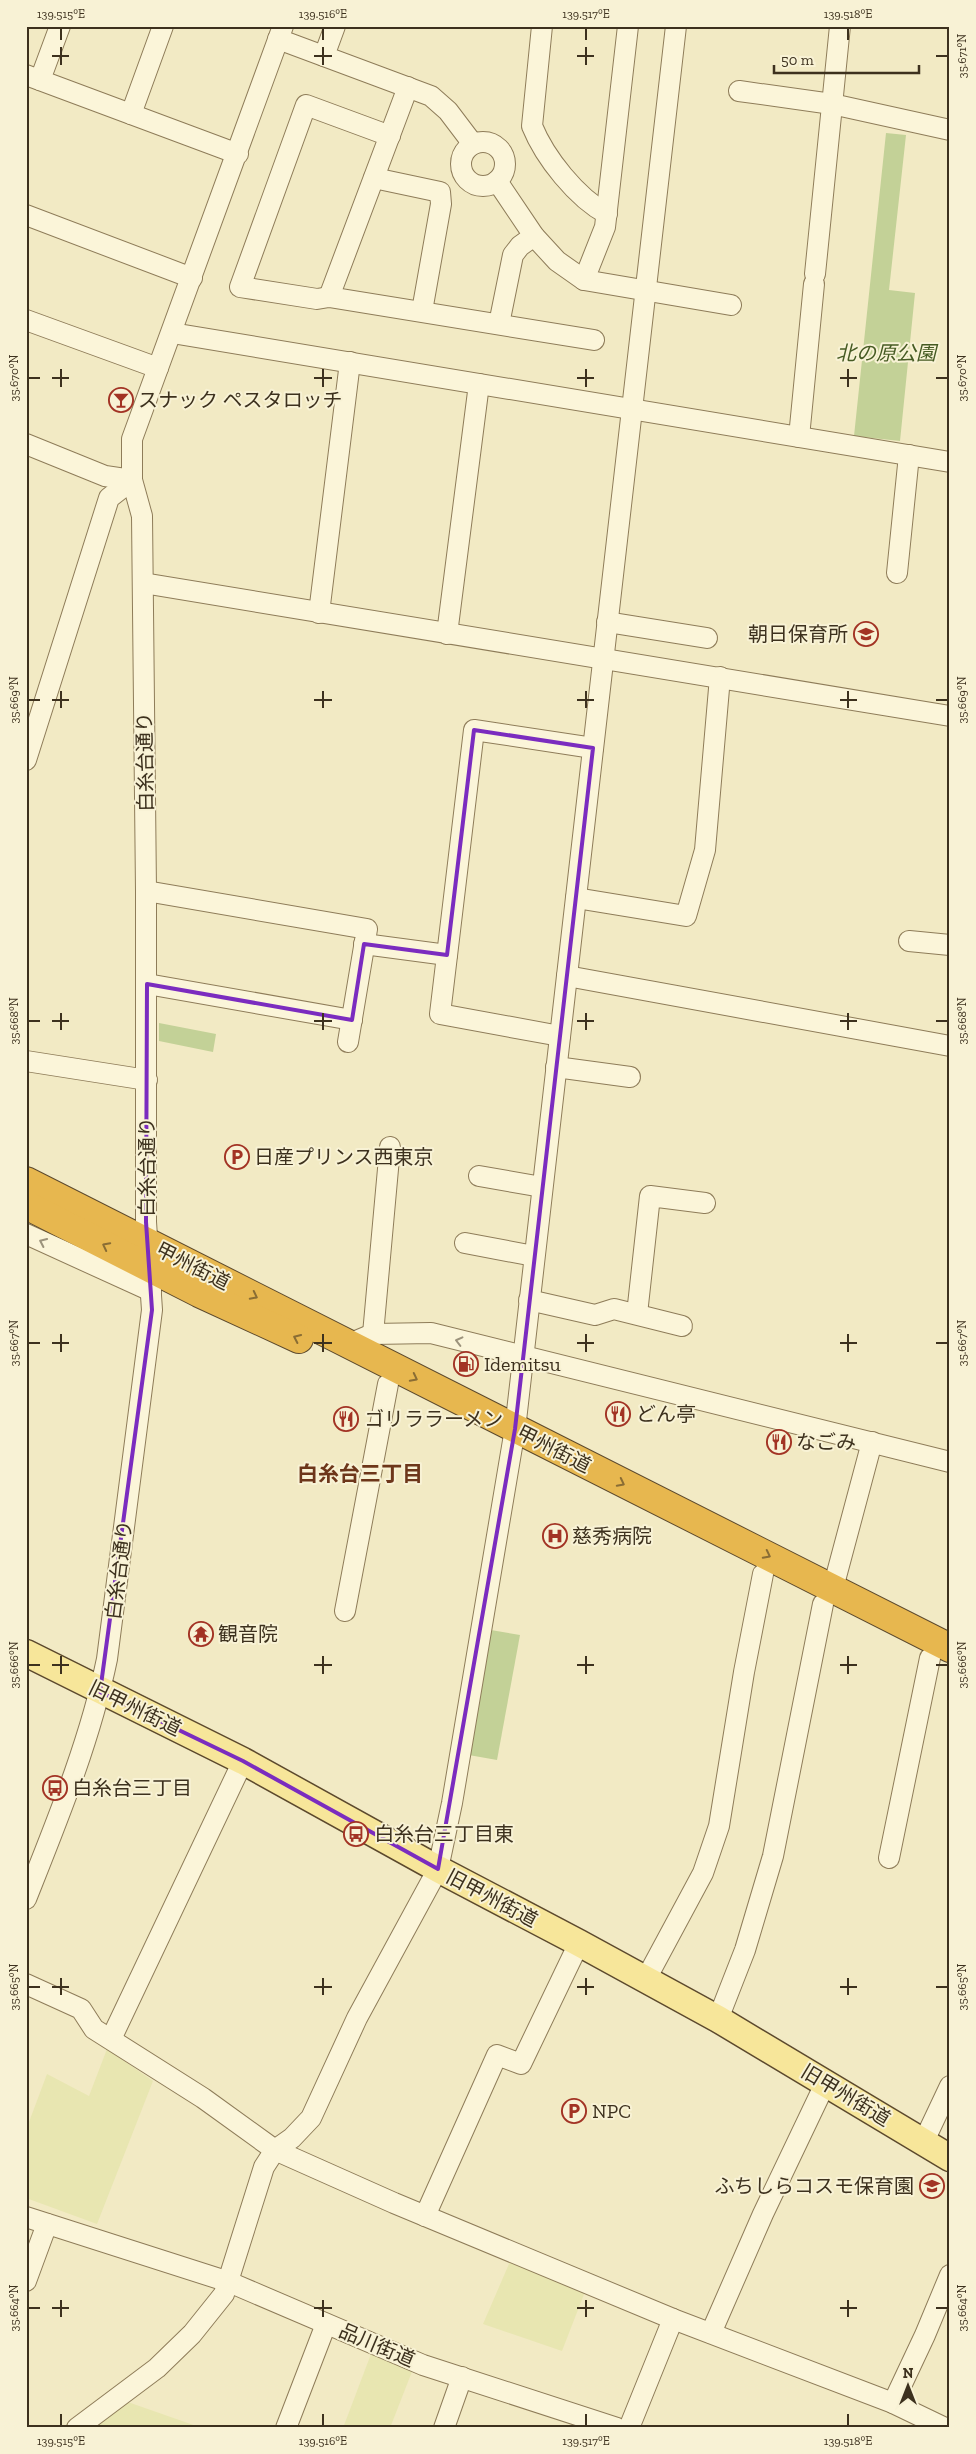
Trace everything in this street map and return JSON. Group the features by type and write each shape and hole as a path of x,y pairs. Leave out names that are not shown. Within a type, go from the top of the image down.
{"highway":[{"name":"甲州街道","path":"26,1181 150,1267 361,1339 513,1439 764,1574 828,1596"},
{"name":"甲州街道","path":"26,1205 341,1359 388,1384 513,1439 828,1596 943,1658"}],"main road":[{"name":"旧甲州街道","path":"26,1653 100,1692 243,1762 438,1869 718,2018 950,2158"}],"street":[{"path":"60,26 33,78 238,154"},
{"path":"131,114 163,26"},
{"path":"324,56 335,26"},
{"path":"542,26 532,126 537,139 576,190 592,206 607,214"},
{"path":"584,280 605,227 628,26"},
{"path":"77,2428 157,2368 192,2334 224,2294 255,2190 264,2167 275,2150 292,2138 310,2118 357,2018 438,1869 452,1803 513,1439 676,26"},
{"path":"799,437 840,26"},
{"path":"280,32 324,56 430,96 448,111 473,144"},
{"name":"白糸台通り","path":"26,1899 55,1826 100,1692 107,1659 150,1326 142,516 132,480 132,439 238,154 280,32"},
{"path":"329,297 408,87"},
{"path":"738,91 832,104 950,130"},
{"path":"390,136 306,105 240,287 316,299 329,297 594,340"},
{"path":"490,143 502,152 505,167 497,181 491,185 478,185 465,177 461,165 462,154 473,144 490,143"},
{"path":"374,178 440,192 441,204 422,311"},
{"path":"497,181 534,236 557,261 584,280 645,292 731,305"},
{"path":"26,215 192,278"},
{"path":"499,324 513,255 520,246 534,236"},
{"path":"26,320 158,368"},
{"path":"172,333 950,462"},
{"path":"319,613 350,362"},
{"path":"447,634 478,384"},
{"path":"26,444 105,476 132,480"},
{"path":"897,574 909,455"},
{"path":"26,760 109,498 132,480"},
{"path":"143,583 950,716"},
{"path":"608,622 707,638"},
{"path":"576,898 686,916 705,850 720,677"},
{"path":"560,1036 440,1014 474,730 593,748"},
{"path":"146,891 367,929 348,1042"},
{"path":"909,941 950,945"},
{"path":"364,944 447,955"},
{"path":"567,976 950,1046"},
{"path":"147,984 352,1020"},
{"path":"26,1061 147,1080"},
{"path":"556,1067 630,1077"},
{"path":"390,1147 361,1339 431,1334 950,1462"},
{"path":"479,1176 542,1187"},
{"path":"637,1314 650,1196 705,1203"},
{"path":"26,1234 150,1267"},
{"path":"465,1243 534,1256"},
{"path":"530,1300 595,1315 614,1309 682,1326"},
{"path":"345,1610 388,1384"},
{"path":"718,2018 745,1950 773,1856 828,1596 872,1442"},
{"path":"646,1979 702,1873 718,1826 744,1672 764,1574"},
{"path":"890,1858 943,1658"},
{"path":"111,2039 243,1762"},
{"path":"425,2216 497,2055 521,2064 579,1943"},
{"path":"26,1984 81,2009 94,2028 203,2098 275,2150 425,2216 673,2319 893,2403 945,2428"},
{"path":"711,2333 763,2214 825,2084"},
{"path":"924,2141 950,2086"},
{"name":"品川街道","path":"26,2218 229,2282 423,2365 616,2428"},
{"path":"26,2281 47,2224"},
{"path":"893,2403 925,2335 950,2275"},
{"path":"629,2428 673,2319"},
{"path":"286,2428 326,2324"},
{"path":"444,2428 462,2377"}],"highlighted area":[{"path":"474,730 593,748 515,1429 438,1869 243,1761 100,1692 152,1310 146,1222 147,984 352,1020 364,944 447,955"}],"shaded area":[{"path":"107,2049 153,2081 97,2224 26,2198 26,2130 47,2074 89,2096"},
{"path":"512,2257 588,2284 562,2351 483,2324"},
{"path":"371,2354 413,2369 390,2428 343,2428"},
{"path":"125,2401 202,2428 92,2428"}],"green space":[{"name":"北の原公園","path":"886,133 906,135 889,290 915,293 900,441 854,436"},
{"path":"159,1023 216,1034 213,1052 159,1041"},
{"path":"485,1629 520,1635 497,1760 463,1754"}],"place":[{"name":"スナック ペスタロッチ","path":"121,400"},
{"name":"朝日保育所","path":"866,634"},
{"name":"日産プリンス西東京","path":"237,1157"},
{"name":"Idemitsu","path":"466,1364"},
{"name":"どん亭","path":"618,1414"},
{"name":"ゴリララーメン","path":"346,1419"},
{"name":"なごみ","path":"779,1442"},
{"name":"慈秀病院","path":"555,1536"},
{"name":"観音院","path":"201,1634"},
{"name":"白糸台三丁目","path":"55,1788"},
{"name":"白糸台三丁目東","path":"356,1834"},
{"name":"NPC","path":"574,2111"},
{"name":"ふちしらコスモ保育園","path":"932,2186"}],"district":[{"name":"白糸台三丁目","path":"360,1474"}]}
